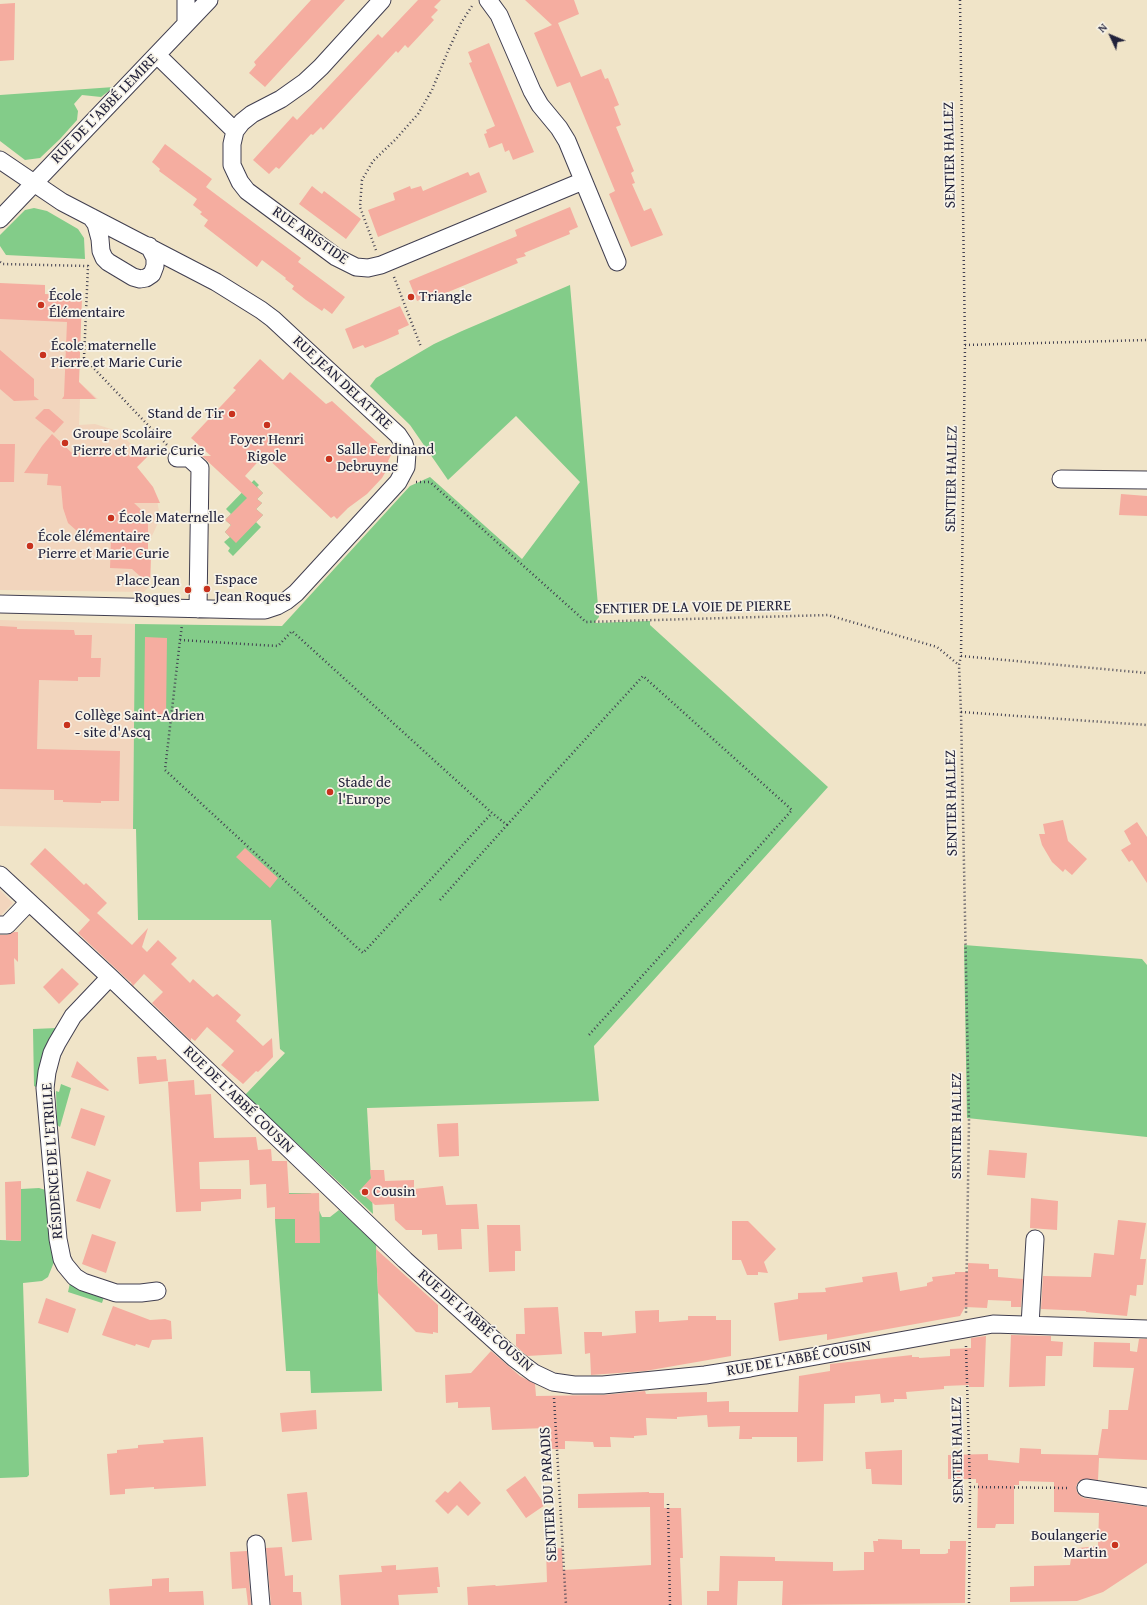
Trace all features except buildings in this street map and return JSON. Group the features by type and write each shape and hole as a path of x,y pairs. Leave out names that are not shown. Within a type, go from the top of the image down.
{"street":[{"path":"186,0 186,24"},
{"name":"RUE DE L'ABBÉ LEMIRE","path":"0,218 209,0"},
{"path":"157,54 236,131 242,122 252,114 281,99 321,67 382,0"},
{"path":"488,0 499,15 532,91 540,105 559,128 567,142 617,262"},
{"name":"RUE ARISTIDE","path":"236,131 232,144 232,165 240,182 247,191 346,263 356,267 368,268 385,263 582,180"},
{"name":"RUE JEAN DELATTRE","path":"0,160 33,184 62,202 216,282 261,310 273,319 398,435 404,444 407,453 406,467 398,482 296,593 277,606 265,610 0,604"},
{"path":"91,217 96,224 100,239 101,251 104,258 133,277 140,279 146,278 152,274 155,266 155,258 149,246"},
{"path":"176,458 189,458 200,468 191,609"},
{"path":"1061,479 1147,480"},
{"name":"RUE DE L'ABBÉ COUSIN","path":"0,875 110,977 405,1260 514,1358 534,1373 554,1382 595,1386 690,1377 750,1368 993,1324 1147,1329"},
{"path":"0,925 7,925 29,902"},
{"name":"RÉSIDENCE DE L'ETRILLE","path":"110,977 73,1016 57,1043 47,1072 45,1088 58,1239 65,1265 75,1277 83,1282 116,1293 141,1293 157,1291"},
{"path":"1030,1325 1035,1239"},
{"path":"1086,1488 1147,1497"},
{"path":"256,1544 262,1605"}],"path":[{"path":"421,346 360,206 362,180 373,161 395,140 418,114 432,90 458,30 475,0"},
{"name":"SENTIER HALLEZ","path":"960,0 960,83 965,345 961,656 959,665 969,1121 966,1328 970,1487 970,1605"},
{"path":"0,262 2,264 88,266 84,358 171,448 176,458"},
{"path":"965,345 1147,340"},
{"name":"SENTIER DE LA VOIE DE PIERRE","path":"398,482 430,482 586,622 828,615 937,647 959,665"},
{"path":"191,609 180,640 165,770 363,952 492,813"},
{"path":"180,640 278,646 292,631 507,825"},
{"path":"961,656 1147,673"},
{"path":"440,900 643,676 792,810 588,1036"},
{"path":"961,712 1147,725"},
{"name":"SENTIER DU PARADIS","path":"554,1382 566,1605"},
{"path":"970,1487 1086,1488"},
{"path":"668,1504 670,1605"}],"shaded area":[{"name":"Groupe Scolaire Pierre et Marie Curie","path":"0,292 82,296 79,382 98,399 80,399 79,425 95,424 114,430 121,434 136,450 132,454 149,455 134,470 139,475 142,473 153,487 159,511 157,525 148,542 146,555 151,555 150,585 144,592 0,590"},
{"name":"Collège Saint-Adrien - site d'Ascq","path":"0,620 135,624 133,829 0,826"},
{"path":"0,890 13,903 0,916"}],"green space":[{"path":"114,87 101,97 82,95 74,104 78,111 77,120 40,158 25,160 0,141 0,95"},
{"path":"34,208 47,211 78,229 84,238 85,259 6,255 0,246 0,235 25,210"},
{"path":"570,285 599,617 594,623 650,621 650,625 828,787 594,1046 599,1101 367,1108 373,1214 245,1095 285,1053 280,1049 271,920 138,920 136,829 133,829 135,624 282,626 410,486 430,477 522,559 580,482 516,416 448,480 410,425 370,386 376,378 434,344"},
{"path":"254,480 259,485 257,487 263,493 257,499 262,503 256,509 263,515 256,522 261,527 233,556 228,551 230,548 224,542 230,537 225,532 231,525 225,520 231,514 226,509"},
{"path":"964,945 1142,959 1147,965 1147,1137 967,1118"},
{"path":"57,1028 40,1089 34,1086 33,1029"},
{"path":"61,1084 71,1088 60,1127 57,1125 56,1091 59,1092"},
{"path":"39,1188 49,1191 54,1262 48,1277 42,1281 23,1283 29,1475 27,1477 0,1478 0,1240 21,1241 21,1189"},
{"path":"283,1193 311,1193 322,1217 330,1217 339,1210 376,1244 382,1391 311,1393 310,1371 286,1371 275,1219 284,1219"},
{"path":"70,1283 105,1294 102,1303 68,1292"}],"place":[{"name":"Triangle","path":"411,297"},
{"name":"École Élémentaire","path":"41,305"},
{"name":"École maternelle Pierre et Marie Curie","path":"43,355"},
{"name":"Stand de Tir","path":"232,414"},
{"name":"Foyer Henri Rigole","path":"267,425"},
{"name":"Groupe Scolaire Pierre et Marie Curie","path":"65,443"},
{"name":"Salle Ferdinand Debruyne","path":"329,459"},
{"name":"École Maternelle","path":"111,518"},
{"name":"École élémentaire Pierre et Marie Curie","path":"30,546"},
{"name":"Espace Jean Roques","path":"207,589"},
{"name":"Place Jean Roques","path":"188,590"},
{"name":"Collège Saint-Adrien - site d'Ascq","path":"67,725"},
{"name":"Stade de l'Europe","path":"330,792"},
{"name":"Cousin","path":"365,1192"},
{"name":"Boulangerie Martin","path":"1115,1545"}]}
